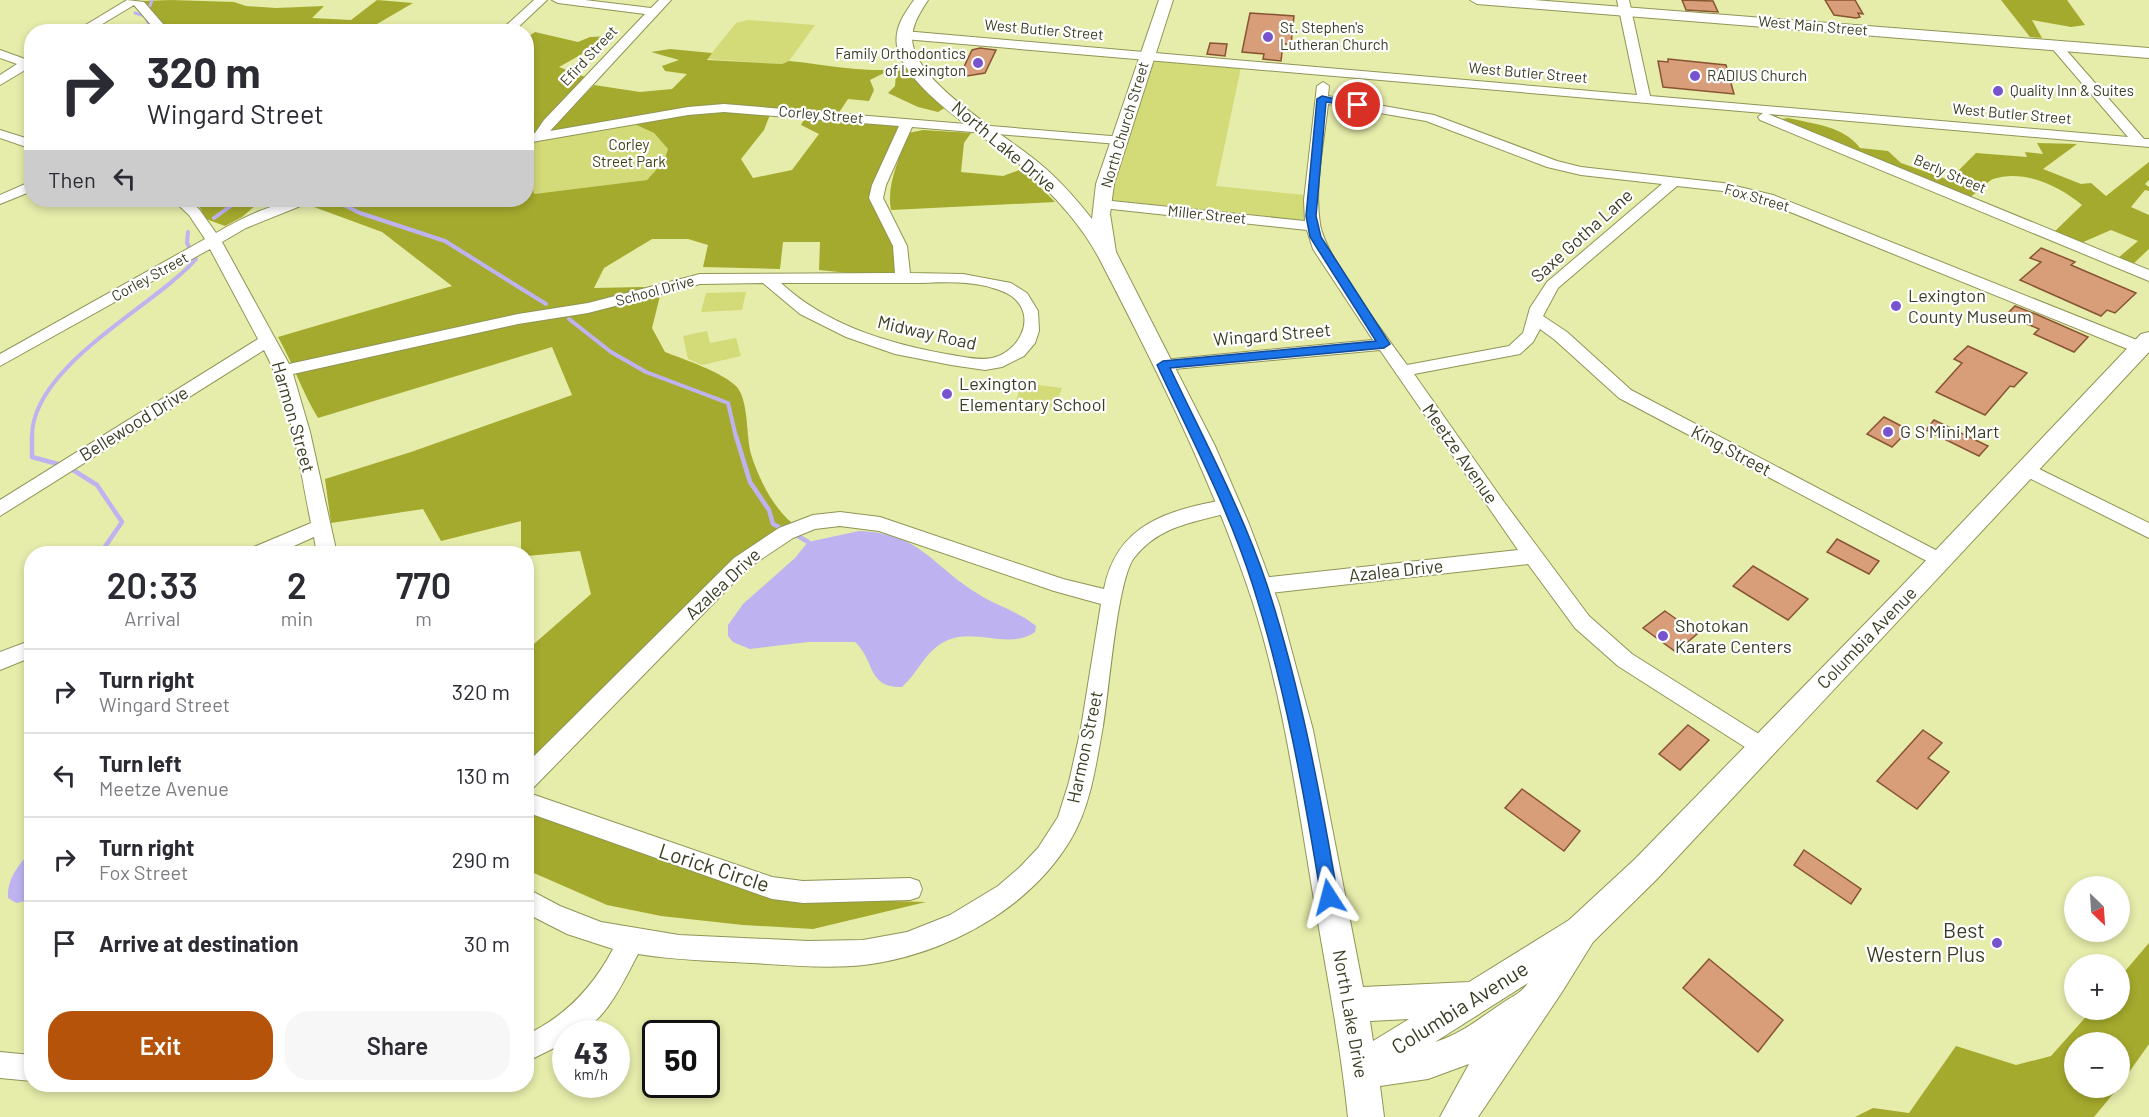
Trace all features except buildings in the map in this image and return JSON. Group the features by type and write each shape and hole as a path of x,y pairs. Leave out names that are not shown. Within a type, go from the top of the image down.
{"main road":[{"path":"904,35 908,20 921,0"},
{"name":"North Church Street","path":"1106,252 1102,204 1105,184 1166,0"},
{"name":"West Main Street","path":"1477,0 1624,6 2149,53"},
{"name":"North Lake Drive","path":"904,35 907,53 918,72 937,91 1050,182 1106,252 1163,365 1228,506 1260,586 1283,662 1299,734 1350,1005 1366,1117"},
{"name":"Columbia Avenue","path":"1361,1070 1581,932 1642,873 1762,748 2145,344"},
{"name":"Columbia Avenue","path":"1458,1117 1560,969 1581,932"},
{"name":"Columbia Avenue","path":"1361,1070 1406,1068 1438,1061 1492,1034 1545,989"},
{"path":"1350,1005 1476,999"}],"street":[{"path":"514,24 541,0"},
{"path":"558,0 654,12"},
{"name":"Efird Street","path":"534,137 665,0"},
{"path":"94,24 134,1 140,4 157,24"},
{"path":"1624,6 1645,100"},
{"name":"West Butler Street","path":"904,35 2144,142"},
{"path":"2056,46 2144,142"},
{"path":"0,54 24,61"},
{"path":"2,78 24,64"},
{"name":"Meetze Avenue","path":"1325,72 1311,200 1313,226 1321,249 1384,344 1568,604 1602,641 1650,678 1762,748"},
{"name":"Fox Street","path":"1322,99 1430,118 1562,167 1672,183 1724,187 1768,198 2145,344"},
{"name":"Corley Street","path":"534,138 671,113 716,108 742,108 1118,140"},
{"name":"Berly Street","path":"1737,108 1810,134 2149,276"},
{"path":"903,278 900,246 876,198 879,185 907,123"},
{"path":"0,134 24,142"},
{"name":"Saxe Gotha Lane","path":"1403,371 1514,350 1531,335 1540,302 1552,285 1672,183"},
{"path":"0,200 24,188"},
{"name":"Miller Street","path":"1102,204 1313,226"},
{"name":"Harmon Street","path":"188,207 214,242 284,371 301,432 325,546"},
{"path":"242,225 262,207"},
{"name":"Corley Street","path":"0,361 242,225 286,207"},
{"name":"School Drive","path":"284,371 518,319 588,308 686,281 712,278 903,278"},
{"name":"Midway Road","path":"766,278 785,297 834,325 888,346 931,357 986,365 1007,359 1020,352 1029,340 1032,325 1030,310 1024,299 1012,289 975,279 903,278"},
{"name":"King Street","path":"1536,319 1561,336 1625,394 1940,561"},
{"name":"Bellewood Drive","path":"0,509 268,340"},
{"name":"Wingard Street","path":"1163,365 1384,344"},
{"path":"2027,469 2149,531"},
{"name":"Harmon Street","path":"534,904 547,913 608,938 630,943 816,952 879,951 911,943 949,928 998,901 1046,856 1064,831 1073,809 1093,724 1111,599 1118,567 1128,550 1144,533 1180,516 1228,506"},
{"name":"Azalea Drive","path":"534,772 741,563 786,533 813,522 840,519 880,524 1061,586 1111,599"},
{"path":"275,546 321,526"},
{"name":"Azalea Drive","path":"1260,586 1533,556"},
{"path":"0,661 24,651"},
{"name":"Lorick Circle","path":"534,805 772,888 803,892 910,889"},
{"path":"534,1043 580,1017 599,999 630,943"},
{"path":"0,1065 24,1067"}],"green space":[{"path":"748,20 815,25 789,61 782,64 707,59 736,23"},
{"path":"1153,61 1241,67 1216,186 1304,195 1304,220 1109,200"},
{"name":"Corley Street Park","path":"632,123 654,133 668,149 664,161 647,180 534,194 534,141"},
{"path":"746,292 742,310 701,312 706,293"},
{"path":"707,331 710,343 736,338 741,356 702,365 688,359 683,336"},
{"path":"1022,383 1062,388 1055,408 1015,403"}],"shaded area":[{"path":"377,0 413,3 377,24 164,24 142,1 234,2 246,6 276,8 324,6 312,18 351,20"},
{"path":"2001,0 2067,0 2085,25 2071,27 2032,20 2042,38 2030,37"},
{"path":"534,33 578,42 590,37 614,36 559,67 588,78 534,134"},
{"path":"670,49 712,53 707,60 782,64 789,61 869,70 885,70 913,65 953,103 938,112 918,107 888,93 895,86 896,74 884,73 870,80 874,90 869,101 848,99 838,114 743,107 547,133 594,85 640,92 672,89 687,74 665,71 662,66 679,60 651,52"},
{"path":"689,111 771,112 764,130 741,159 753,178 792,170 819,134 801,125 806,115 899,124 873,185 893,237 898,278 819,270 820,242 783,242 780,269 703,267 708,245 688,239 652,239 604,268 594,288 643,287 660,296 652,328 665,352 712,371 736,386 743,400 749,447 758,474 775,505 798,527 741,563 534,756 534,644 591,594 580,551 534,555 534,546 521,546 521,521 441,541 423,509 331,523 325,479 411,452 572,395 552,347 318,418 278,337 452,286 382,232 314,207 534,207 534,194 647,180 664,161 668,149 654,133 632,123"},
{"path":"1788,118 1837,130 1860,148 1888,151 1901,163 1949,180 1976,153 2027,157 2025,152 2043,154 2037,143 2077,144 2043,169 2081,184 2091,183 2106,196 2149,162 2149,180 2145,184 2149,187 2149,191 2145,190 2131,207 2149,215 2149,249 2133,264 2118,258 2138,241 2111,230 2081,243 2054,232 2082,205 2063,192 2040,181 2005,176 1988,182 1967,199 1775,120"},
{"path":"923,130 971,133 964,143 961,172 1003,176 1022,169 1055,202 891,210 892,181 908,133"},
{"path":"200,207 254,207 242,217 225,226 206,219"},
{"path":"859,531 896,537 923,551 975,592 1036,626 1035,632 1015,639 970,636 948,640 928,655 902,687 891,686 877,678 855,642 808,642 750,649 733,642 728,636 728,625 743,604 795,558 808,542"},
{"path":"534,811 797,898 926,902 813,929 743,925 661,916 607,905 534,873"},
{"path":"24,860 24,901 16,903 8,898 8,891 18,867"},
{"path":"2149,943 2149,1044 2130,1071 2130,1032 2072,1032 2083,1020 2130,1020 2130,965"},
{"path":"2064,1041 2064,1098 2110,1098 2094,1117 1855,1117 1873,1108 1909,1113 1956,1046 2016,1065 2051,1056"}],"waterway":[{"path":"150,6 152,0"},
{"path":"135,13 145,16 149,24"},
{"path":"214,218 229,207"},
{"path":"348,207 445,241 546,304"},
{"path":"188,232 187,243 190,249"},
{"path":"32,437 37,411 51,386 73,362 196,259"},
{"path":"569,319 611,352 646,372 728,403 736,437"},
{"path":"736,436 750,482 769,510 773,524 779,527"},
{"path":"32,437 32,457 58,464"},
{"path":"73,470 97,485 122,522 106,546"},
{"path":"798,536 808,542"}],"place":[{"name":"St. Stephen's Lutheran Church","path":"1268,37"},
{"name":"Family Orthodontics of Lexington","path":"978,63"},
{"name":"RADIUS Church","path":"1695,76"},
{"name":"Quality Inn & Suites","path":"1998,91"},
{"name":"Lexington County Museum","path":"1896,306"},
{"name":"Lexington Elementary School","path":"947,394"},
{"name":"G S Mini Mart","path":"1888,432"},
{"name":"Shotokan Karate Centers","path":"1663,636"},
{"name":"Best Western Plus","path":"1997,943"}],"route":[{"path":"1329,897 1314,804 1297,722 1283,662 1260,586 1239,528 1163,365 1384,344 1321,249 1311,216 1322,99 1358,105"}]}
